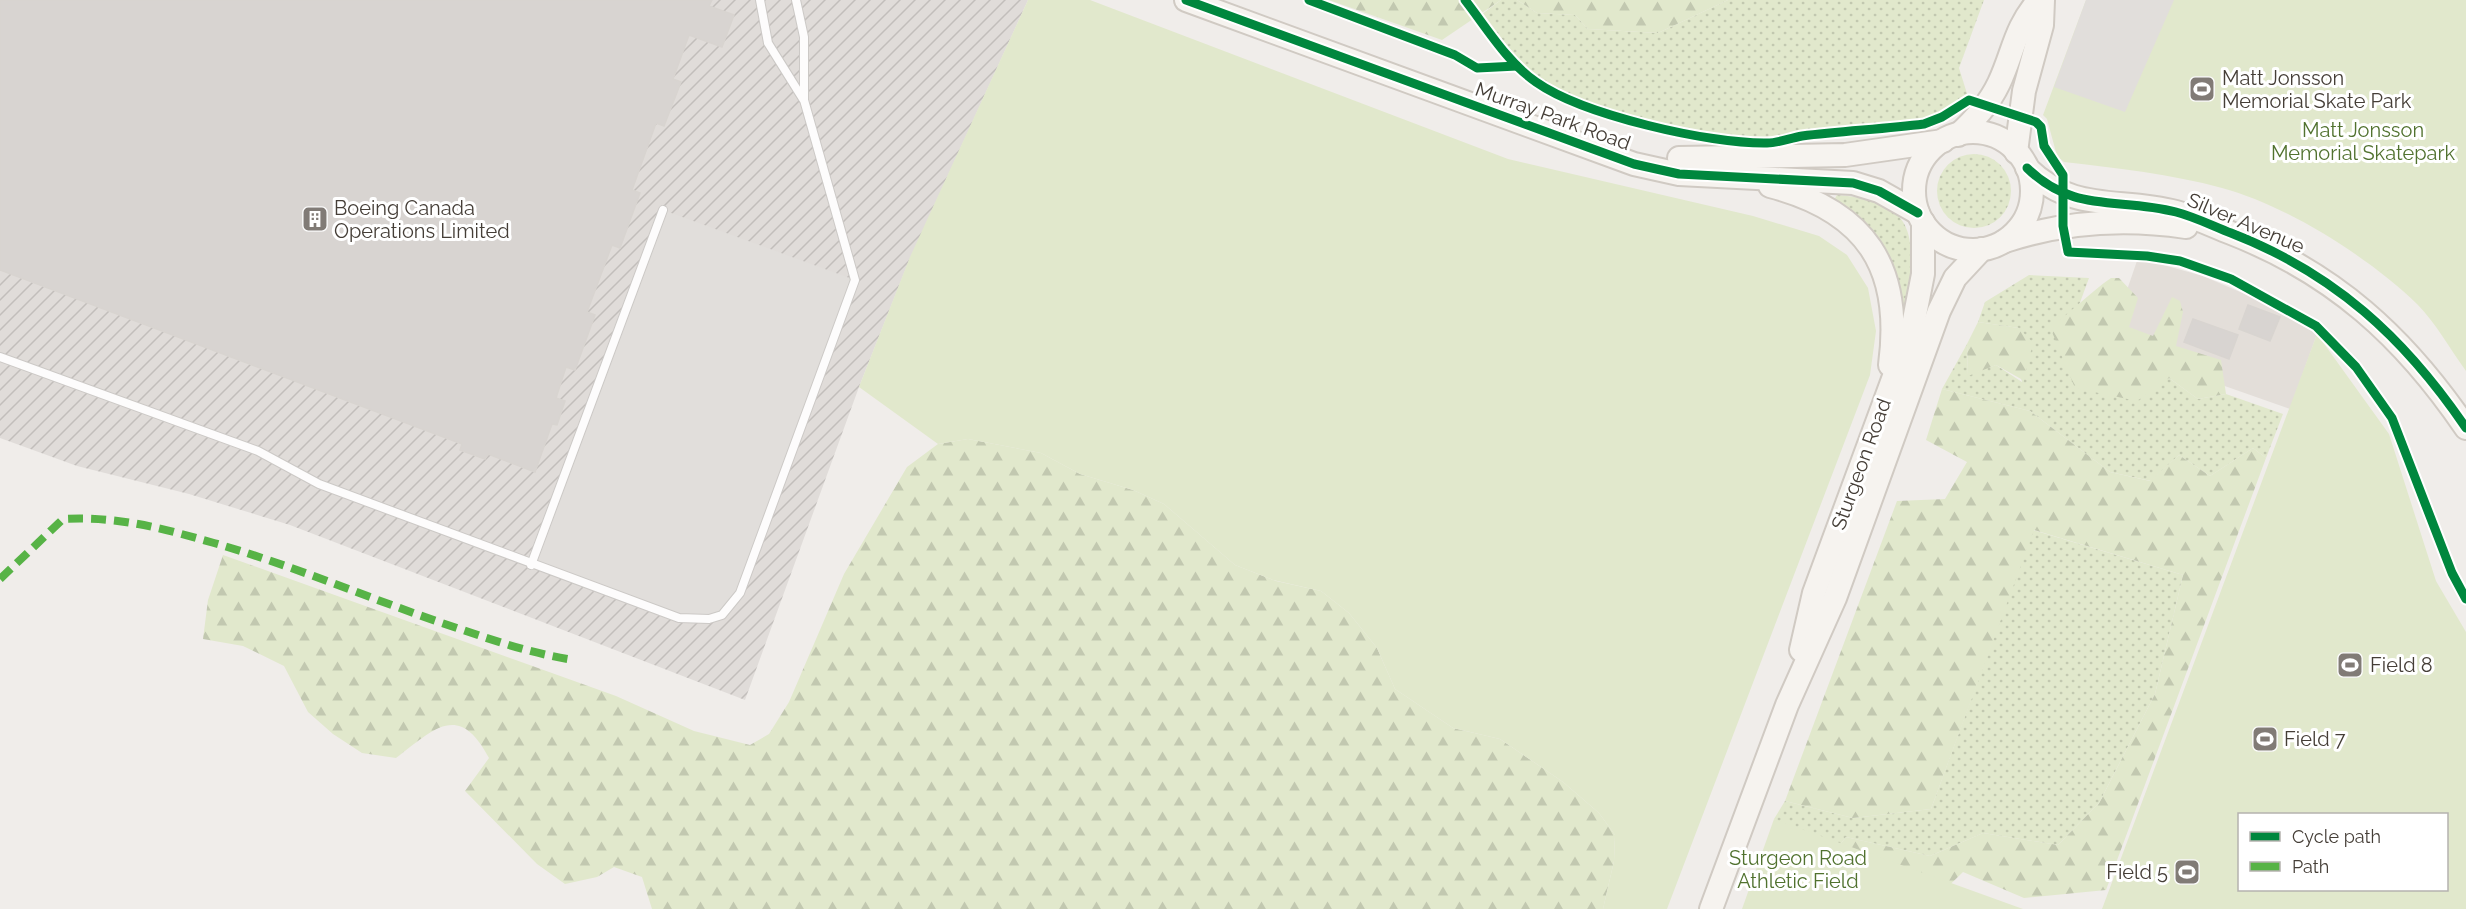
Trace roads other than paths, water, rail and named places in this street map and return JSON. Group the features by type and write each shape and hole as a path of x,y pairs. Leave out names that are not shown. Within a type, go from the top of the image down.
{"main road":[{"name":"Murray Park Road","path":"1186,0 1577,144 1657,171 1853,183 1879,191 1921,217"},
{"path":"2041,0 2042,25 2024,91 2022,160 2032,189 2029,210 2018,229 1992,246 1959,248 1948,244 1930,231 1921,217 1914,192 1918,171 1928,153 1951,138 1987,105 1999,83 2023,19 2041,0"},
{"path":"1951,138 1990,135 2022,160"},
{"name":"Murray Park Road","path":"1577,144 1645,156 1721,159 1868,154 1951,138"},
{"name":"Silver Avenue","path":"2022,160 2040,181 2064,195 2081,200 2138,205 2176,212 2280,253 2306,268 2356,304 2417,363 2466,428"},
{"path":"1732,176 1807,198 1854,228 1874,250 1883,267 1890,295 1893,343 1886,393"},
{"name":"Sturgeon Road","path":"1787,705 1814,593 1913,325 1923,274 1921,217"},
{"name":"Silver Avenue","path":"1992,246 2063,226 2122,223 2172,225 2232,233"},
{"name":"Sturgeon Road","path":"1711,909 1787,705 1835,598 1939,311 1955,278 1992,246"}],"lane":[{"path":"760,0 768,43 804,100"},
{"path":"0,357 258,451 319,484 531,565 680,618 709,619 722,615 732,606 743,582 855,280 804,100 804,37 796,0"},
{"path":"531,565 663,210"}],"place":[{"name":"Matt Jonsson Memorial Skate Park","path":"2202,89"},
{"name":"Boeing Canada Operations Limited","path":"315,219"},
{"name":"Field 8","path":"2350,665"},
{"name":"Field 7","path":"2265,739"},
{"name":"Field 5","path":"2187,872"}],"park label":[{"name":"Matt Jonsson Memorial Skatepark","path":"2363,142"},
{"name":"Sturgeon Road Athletic Field","path":"1798,870"}]}
